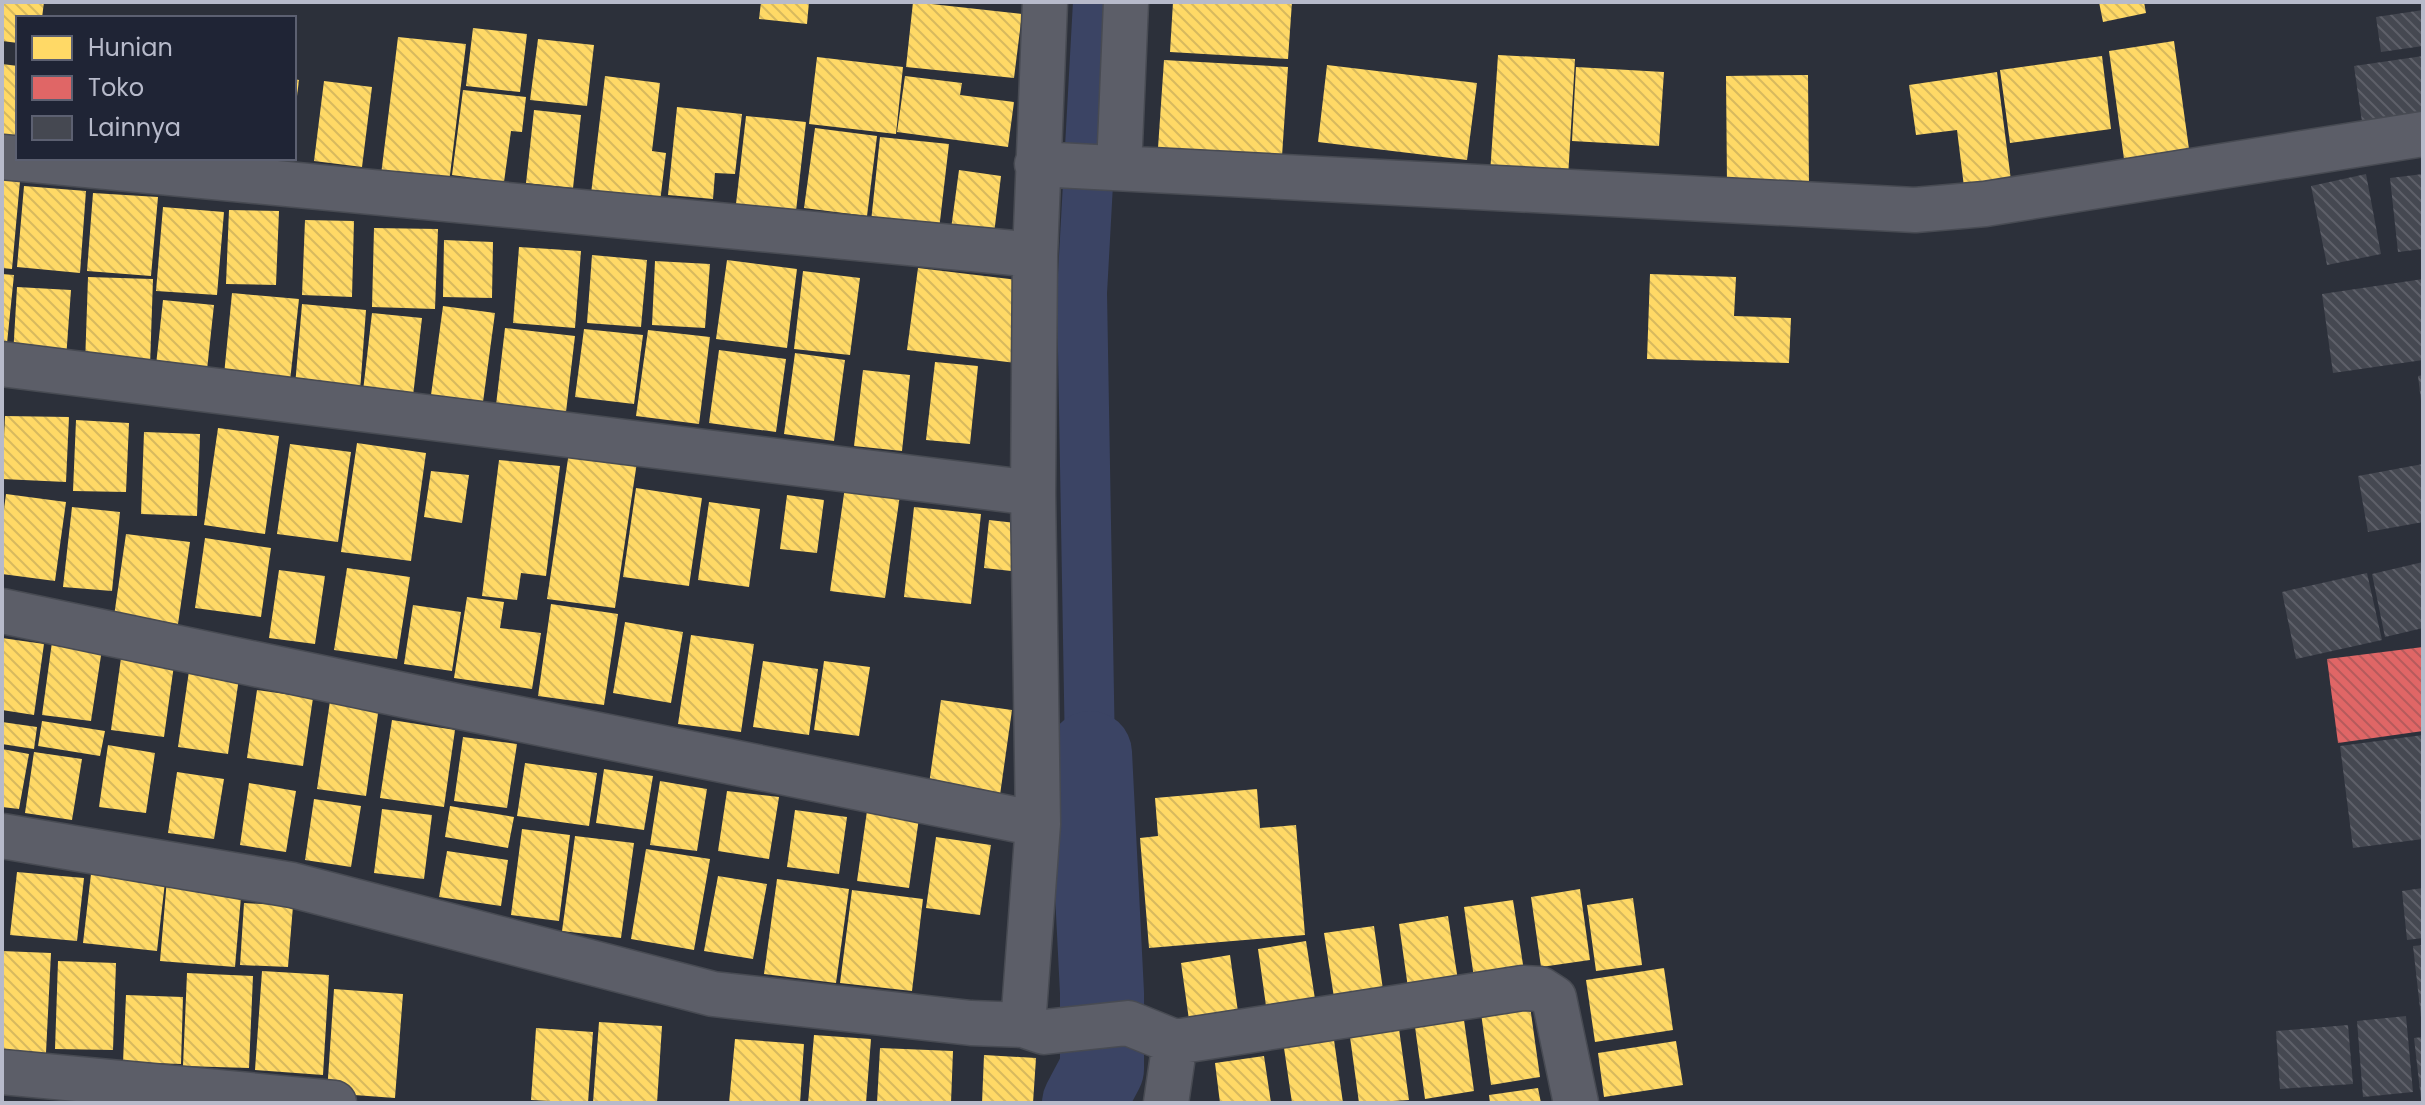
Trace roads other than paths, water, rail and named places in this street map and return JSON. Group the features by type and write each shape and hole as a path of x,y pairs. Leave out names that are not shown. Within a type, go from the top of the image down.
{"street":[{"path":"1045,2 1083,166"},
{"path":"1023,1025 1038,824 1033,493 1035,255 1083,166 1126,2"},
{"path":"1083,166 1915,210 1985,204 2423,134"},
{"path":"34,160 1035,255"},
{"path":"2,364 1033,493"},
{"path":"2,611 1038,824"},
{"path":"2,836 292,885 713,994 971,1023 1023,1025 1044,1032 1128,1023 1175,1042 1508,990 1540,989 1554,998 1576,1103"},
{"path":"1166,1103 1175,1042"},
{"path":"2,1072 188,1097 334,1103"}],"waterway":[{"path":"1090,753 1082,293 1098,2"},
{"path":"1084,1103 1102,1069 1102,993 1090,753"}]}
